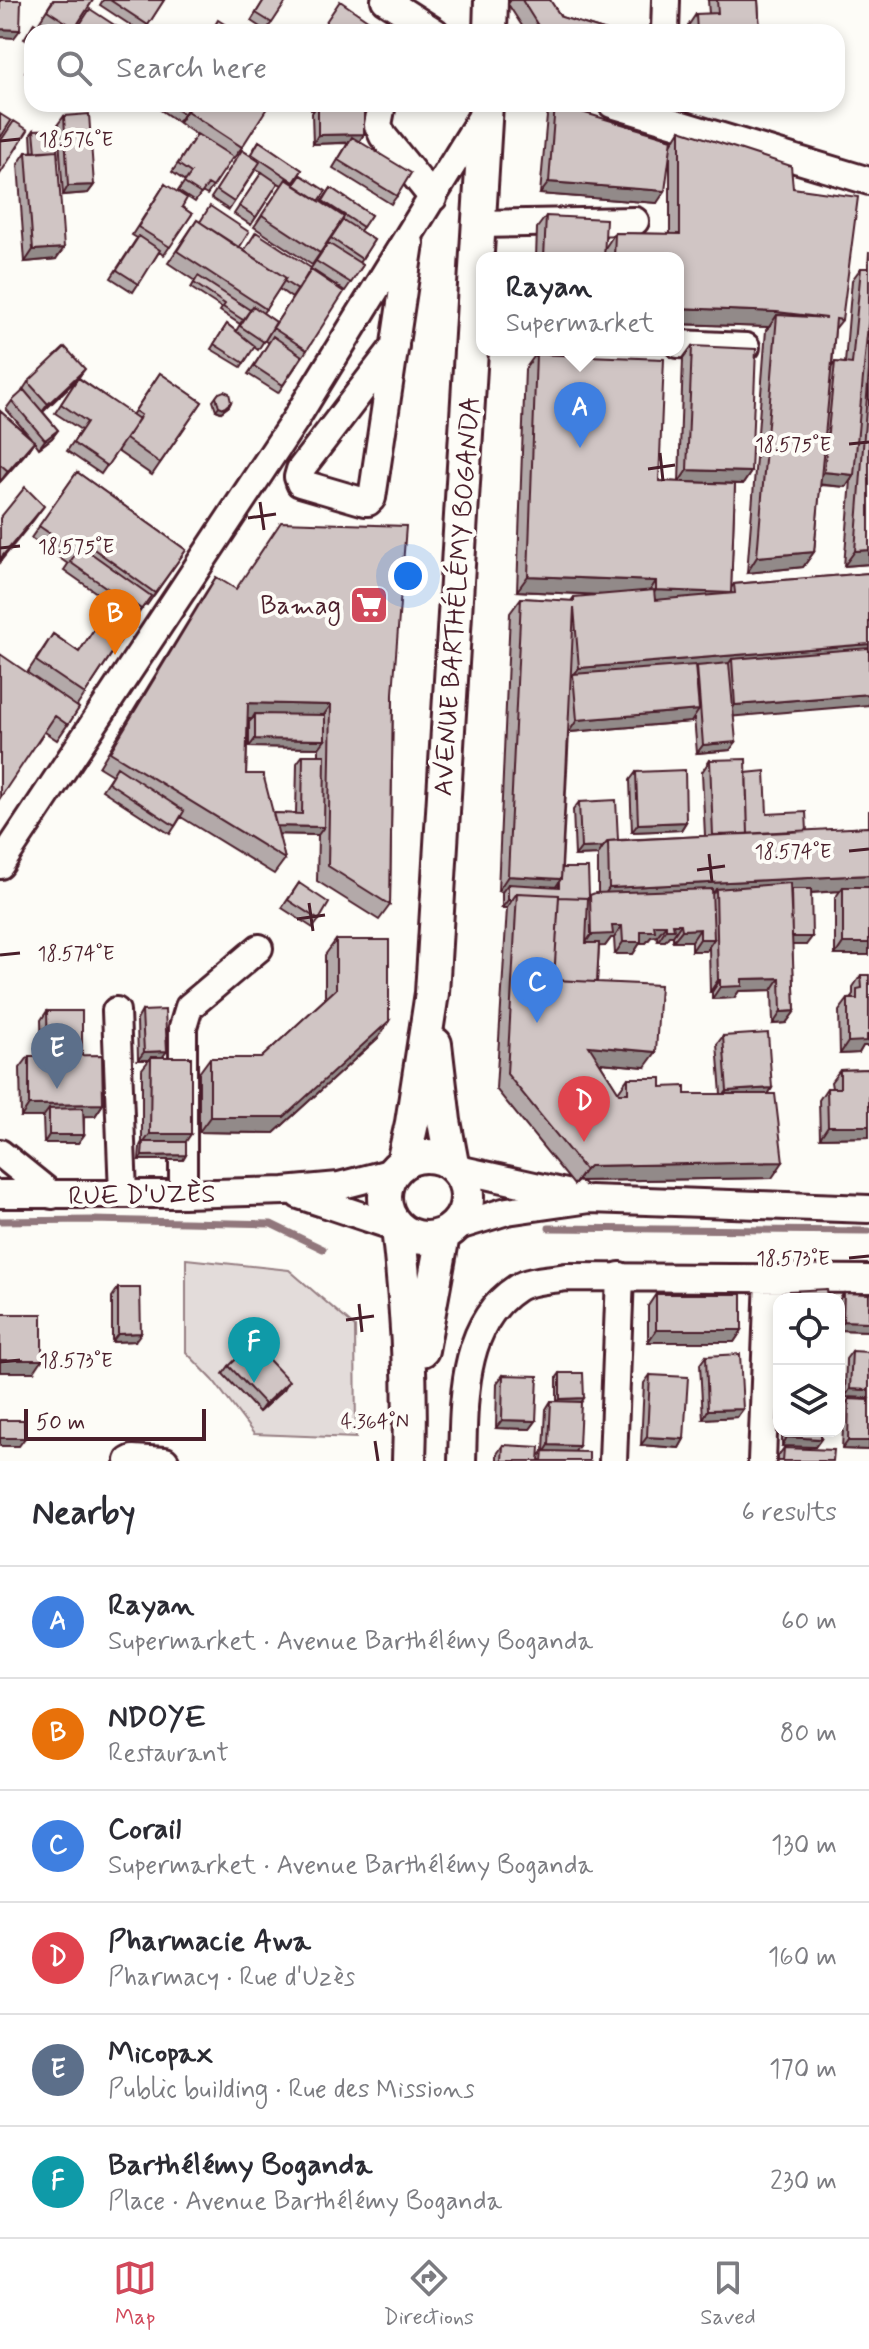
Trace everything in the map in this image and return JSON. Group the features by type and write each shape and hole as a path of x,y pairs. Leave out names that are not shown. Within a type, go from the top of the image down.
{"main road":[{"path":"490,24 491,0"},
{"name":"AVENUE BARTHÉLÉMY BOGANDA","path":"478,252 486,112"},
{"name":"AVENUE BARTHÉLÉMY BOGANDA","path":"398,1168 412,1123 432,993 476,351"},
{"name":"AVENUE BARTHÉLÉMY BOGANDA","path":"432,993 436,1054 455,1167"},
{"path":"411,1420 432,1289 449,1231 464,1214 468,1199 465,1183 455,1167 440,1158 427,1155 414,1157 398,1168 386,1188 385,1204 391,1220 410,1236 424,1239 449,1231"},
{"path":"398,1228 407,1305 411,1420 409,1461"}],"street":[{"path":"385,0 422,24"},
{"path":"665,24 666,0"},
{"path":"380,112 378,125 383,136 433,198"},
{"path":"0,865 295,420 483,112"},
{"path":"662,112 869,181"},
{"path":"479,224 635,221"},
{"path":"395,346 300,470 300,483 365,502 372,498 395,346 412,232"},
{"path":"684,344 746,347"},
{"path":"183,1194 183,1027 189,1007 259,948"},
{"path":"116,1011 123,1194"},
{"path":"0,1153 52,1195"},
{"path":"455,1167 590,1199"},
{"name":"RUE D'UZÈS","path":"0,1194 284,1191 339,1186 398,1168"},
{"name":"RUE D'UZÈS","path":"284,1191 398,1228"},
{"path":"449,1231 507,1211 590,1199 869,1209"},
{"path":"613,1461 620,1276"},
{"path":"462,1461 464,1412 473,1347 492,1310 519,1286 566,1277 869,1279"},
{"path":"762,1461 769,1277"},
{"path":"129,1461 165,1461"}],"shaded area":[{"path":"186,1259 289,1270 355,1327 356,1438 254,1434 213,1380 186,1352"}],"building":[{"path":"0,0 21,0 20,30 0,29"},
{"path":"54,0 93,0 78,24 69,24 47,10"},
{"path":"110,0 164,0 146,24"},
{"path":"264,0 287,0 272,23 256,13"},
{"path":"522,0 550,0 561,17 584,24 537,24"},
{"path":"717,0 758,0 760,24 697,24 696,14 718,13"},
{"path":"340,1 373,24 324,24"},
{"path":"90,9 113,24 80,24"},
{"path":"189,112 264,112 242,147"},
{"path":"318,112 364,112 364,134 318,135"},
{"path":"554,112 582,112 672,139 665,191 549,182"},
{"path":"0,114 11,121 0,138"},
{"path":"89,114 94,185 68,186 64,116"},
{"path":"14,121 28,130 0,174 0,142"},
{"path":"56,129 58,158 57,150 36,152 34,130"},
{"path":"680,130 791,166 793,188 858,197 842,320 836,319 814,552 757,557 777,315 827,318 777,312 684,308 684,252 614,252 615,233 680,234"},
{"path":"197,134 233,157 213,187 208,184 201,194 184,183 191,173 178,164"},
{"path":"352,137 411,173 397,196 338,160"},
{"path":"259,141 302,170 294,182 252,154"},
{"path":"57,150 64,248 33,250 26,152"},
{"path":"242,150 260,162 234,202 216,190"},
{"path":"262,172 278,183 256,217 239,206"},
{"path":"301,175 326,191 319,201 294,185"},
{"path":"286,179 344,217 320,253 262,215"},
{"path":"165,184 187,198 182,207 192,214 170,247 138,227"},
{"path":"331,188 371,215 363,227 323,201"},
{"path":"210,206 249,232 239,248 200,222"},
{"path":"546,216 606,219 604,252 544,252"},
{"path":"197,220 286,278 266,309 177,251"},
{"path":"343,220 374,240 362,259 331,238"},
{"path":"256,232 311,268 298,290 284,281 286,278 244,251"},
{"path":"139,236 160,250 139,284 117,270"},
{"path":"328,243 363,265 351,283 316,261"},
{"path":"861,268 869,268 869,313 854,475 824,472 835,362 852,364"},
{"path":"311,270 344,292 307,350 273,328"},
{"path":"198,276 250,310 243,320 194,283"},
{"path":"253,306 276,322 264,342 240,326"},
{"path":"227,324 255,346 244,363 214,344"},
{"path":"273,336 302,356 283,385 254,366"},
{"path":"692,346 756,349 751,472 687,470"},
{"path":"65,347 85,369 48,404 28,382"},
{"path":"536,356 664,359 659,481 735,484 731,593 656,590 656,581 528,576"},
{"path":"869,370 869,550 855,551"},
{"path":"160,373 202,402 160,463 126,439 141,415 135,411"},
{"path":"78,378 139,419 107,466 73,443 87,422 61,404"},
{"path":"24,390 58,430 45,440 12,401"},
{"path":"224,391 229,393 231,402 224,408 219,406 216,397"},
{"path":"0,411 34,441 8,471 0,464"},
{"path":"77,472 186,550 155,593 84,542 77,552 39,526"},
{"path":"25,487 44,506 0,559 0,518"},
{"path":"281,522 406,526 393,693 390,905 328,866 331,705 248,703 246,774 263,774 285,859 110,752 216,577 236,589"},
{"path":"81,546 151,596 140,611 70,562"},
{"path":"869,573 869,644 579,668 574,607 561,879 508,876 521,598 574,601 574,597 654,590 655,600 735,593 734,584"},
{"path":"118,593 141,609 85,694 36,661 53,634 79,652"},
{"path":"869,648 869,694 735,705 732,659"},
{"path":"0,654 79,708 68,725 55,716 0,798"},
{"path":"729,663 736,742 703,745 697,666"},
{"path":"695,665 699,710 577,720 573,674"},
{"path":"255,714 325,715 325,740 255,739"},
{"path":"303,755 325,755 324,827 276,826 273,813 302,814"},
{"path":"746,759 748,834 713,835 710,760"},
{"path":"117,767 184,811 175,826 108,782"},
{"path":"685,770 686,822 638,824 636,772"},
{"path":"765,771 767,814 806,812 807,831 748,834 746,773"},
{"path":"616,800 618,840 608,841 603,847 581,848 579,802"},
{"path":"869,827 869,875 609,888 608,841"},
{"path":"562,868 588,868 587,898 517,893 512,900 508,900 508,884 559,887"},
{"path":"299,883 329,903 319,920 288,900"},
{"path":"790,883 795,1011 781,1012 780,978 742,979 742,986 720,987 716,889"},
{"path":"843,887 869,887 869,943 843,943"},
{"path":"712,889 714,939 700,939 700,929 682,930 681,924 673,924 674,929 654,925 655,931 641,931 641,942 623,942 622,926 612,926 613,934 591,935 590,895 595,893"},
{"path":"791,889 811,889 812,937 792,937"},
{"path":"517,893 559,895 554,980 660,985 656,1052 589,1046 619,1093 628,1093 628,1078 661,1078 661,1087 685,1086 685,1094 775,1094 783,1162 589,1166 585,1170 507,1074"},
{"path":"559,897 588,898 586,943 599,943 597,982 554,980"},
{"path":"336,940 389,940 389,1021 284,1117 210,1117 210,1058 261,1058 336,989"},
{"path":"861,975 869,975 869,1035 867,1041 848,1042 848,999 857,999 857,989 862,988"},
{"path":"165,1010 167,1051 144,1052 142,1011"},
{"path":"47,1011 82,1011 82,1055 48,1056"},
{"path":"768,1033 772,1088 727,1091 723,1036"},
{"path":"102,1055 103,1104 29,1105 29,1056"},
{"path":"151,1057 191,1057 191,1134 150,1134"},
{"path":"869,1069 869,1126 828,1126 827,1088 840,1088 840,1070"},
{"path":"83,1108 84,1135 49,1135 49,1109"},
{"path":"143,1142 186,1142 186,1155 142,1156"},
{"path":"118,1288 140,1288 141,1333 118,1334"},
{"path":"827,1289 827,1293 789,1293"},
{"path":"845,1293 869,1294 869,1322 845,1321"},
{"path":"656,1294 742,1294 742,1330 656,1330"},
{"path":"0,1314 42,1314 42,1360 0,1360"},
{"path":"253,1343 289,1381 265,1404 229,1366"},
{"path":"852,1351 869,1352 869,1390 850,1389"},
{"path":"740,1354 743,1409 708,1410 706,1356"},
{"path":"560,1373 583,1373 584,1398 560,1399"},
{"path":"503,1375 538,1376 536,1421 502,1420"},
{"path":"650,1375 688,1377 684,1439 647,1437"},
{"path":"849,1399 869,1400 869,1441 848,1441"},
{"path":"551,1401 581,1402 579,1446 549,1445"},
{"path":"0,1420 24,1420 25,1438 0,1438"},
{"path":"503,1445 540,1447 539,1461 502,1461"},
{"path":"784,1448 834,1450 833,1461 783,1461"},
{"path":"543,1451 589,1452 589,1461 542,1461"}],"waterway":[{"path":"0,1221 271,1224 323,1249"},
{"path":"549,1228 869,1231"}],"place":[{"name":"Rayan","path":"580,448"},
{"name":"Bamag","path":"369,605"},
{"name":"NDOYE","path":"115,655"},
{"name":"Corail","path":"537,1023"},
{"name":"Micopax","path":"57,1089"},
{"name":"Pharmacie Awa","path":"584,1142"},
{"name":"Barthélémy Boganda","path":"254,1383"}]}
